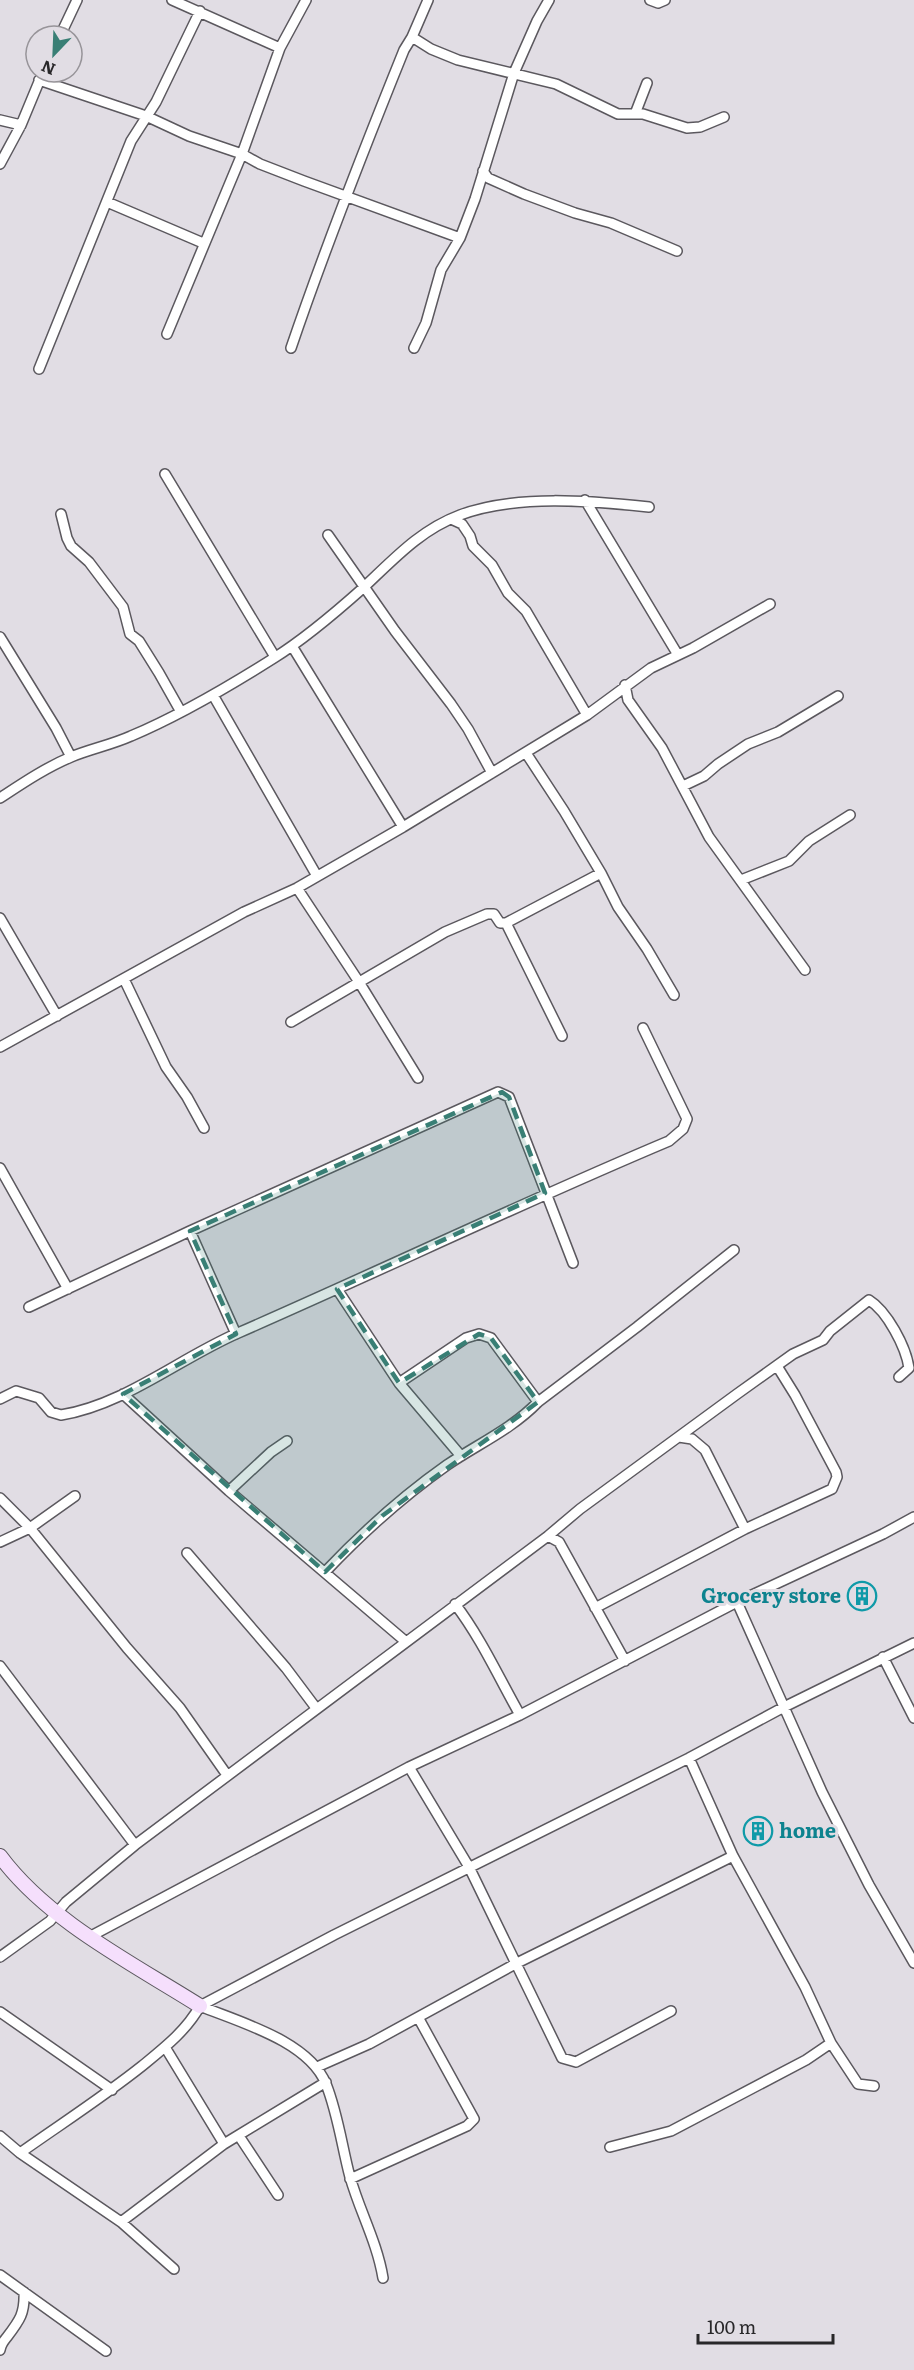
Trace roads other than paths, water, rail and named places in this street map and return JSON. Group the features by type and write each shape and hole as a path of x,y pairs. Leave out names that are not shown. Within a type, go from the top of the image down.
{"street":[{"path":"66,24 77,0"},
{"path":"167,334 242,154 280,48 306,0"},
{"path":"291,348 346,197 404,50 428,0"},
{"path":"414,348 426,323 441,270 460,238 514,73 549,0"},
{"path":"650,0 658,3 665,0"},
{"path":"178,1 280,48"},
{"path":"39,369 131,141 156,102 200,11"},
{"path":"412,37 441,54 458,60 556,84 618,114 643,114 687,128 700,127 724,117"},
{"path":"635,114 647,83"},
{"path":"0,164 21,125 38,84"},
{"path":"62,84 146,116 189,136 242,154 260,164 460,238"},
{"path":"0,120 21,125"},
{"path":"483,171 488,178 515,190 575,213 611,223 677,251"},
{"path":"107,202 203,243"},
{"path":"165,474 275,657"},
{"path":"585,500 678,655"},
{"path":"0,798 40,772 70,757 130,736 180,712 213,695 275,657 318,627 395,556 429,530 451,519 493,507 554,501 585,500 649,507"},
{"path":"62,514 71,546 89,562 123,608 130,634 139,641 180,712"},
{"path":"451,519 462,524 471,536 473,546 492,565 508,593 526,611 587,715"},
{"path":"328,535 400,638 468,729 492,773"},
{"path":"0,1047 244,912 297,888 526,753 587,715 611,695 651,668 770,604"},
{"path":"0,637 56,728 70,757"},
{"path":"292,646 403,827"},
{"path":"625,685 628,700 662,748 709,837 805,970"},
{"path":"213,695 317,876"},
{"path":"611,695 628,700"},
{"path":"683,786 704,776 748,744 778,732 838,696"},
{"path":"526,753 601,873 618,907 647,949 674,995"},
{"path":"741,880 789,861 809,841 850,815"},
{"path":"291,1022 445,932 487,914 494,914 500,923 506,923 601,873"},
{"path":"297,888 359,982 418,1078"},
{"path":"0,918 57,1016"},
{"path":"506,923 562,1036"},
{"path":"124,979 166,1067 187,1097 204,1128"},
{"path":"0,1399 16,1391 39,1398 51,1412 61,1415 123,1395 236,1334 482,1226 545,1193 669,1141 683,1130 687,1119 643,1028"},
{"path":"28,1307 498,1092 509,1097 573,1263"},
{"path":"0,1168 68,1289"},
{"path":"190,1231 236,1334"},
{"path":"325,1572 382,1516 461,1456 524,1416 538,1402 637,1328 735,1250"},
{"path":"337,1289 399,1383 461,1456"},
{"path":"0,1957 58,1913 70,1899 135,1845 227,1774 548,1536 580,1509 793,1354 823,1340 830,1330 869,1300 901,1340 908,1357 909,1368 898,1377"},
{"path":"399,1383 466,1338 479,1334 491,1338 538,1402"},
{"path":"595,1608 745,1529 832,1488 837,1477 795,1395 777,1366"},
{"path":"123,1395 229,1491 405,1641"},
{"path":"679,1437 692,1439 705,1450 745,1529"},
{"path":"229,1491 271,1452 287,1441"},
{"path":"0,1542 30,1528 75,1496"},
{"path":"0,1498 30,1528 127,1648 180,1708 227,1774"},
{"path":"91,1936 409,1767 520,1715 737,1602 883,1534 914,1517"},
{"path":"548,1536 559,1542 625,1661"},
{"path":"187,1553 286,1668 316,1708"},
{"path":"737,1602 822,1792 914,1963"},
{"path":"455,1604 473,1627 520,1715"},
{"path":"20,2153 112,2090 165,2047 194,2018 200,2006 469,1867 914,1643"},
{"path":"883,1658 914,1718"},
{"path":"0,1666 135,1845"},
{"path":"689,1758 733,1856 805,1987 831,2043 858,2084 874,2086"},
{"path":"409,1767 469,1867 559,2053 568,2061 576,2062 671,2011"},
{"path":"0,1856 32,1893 91,1936 200,2006 280,2040 317,2067 326,2082 350,2179 377,2248 383,2278"},
{"path":"317,2067 419,2019 517,1964 733,1856"},
{"path":"0,2012 112,2090"},
{"path":"350,2179 467,2126 474,2119 419,2019"},
{"path":"610,2147 671,2131 806,2060 831,2043"},
{"path":"165,2047 224,2144"},
{"path":"121,2222 224,2144 326,2082"},
{"path":"0,2136 20,2153 121,2222 174,2269"},
{"path":"239,2136 278,2195"},
{"path":"0,2275 106,2351"},
{"path":"0,2350 24,2309 24,2292"}],"place":[{"name":"Grocery store","path":"862,1596"},
{"name":"home","path":"758,1831"}]}
